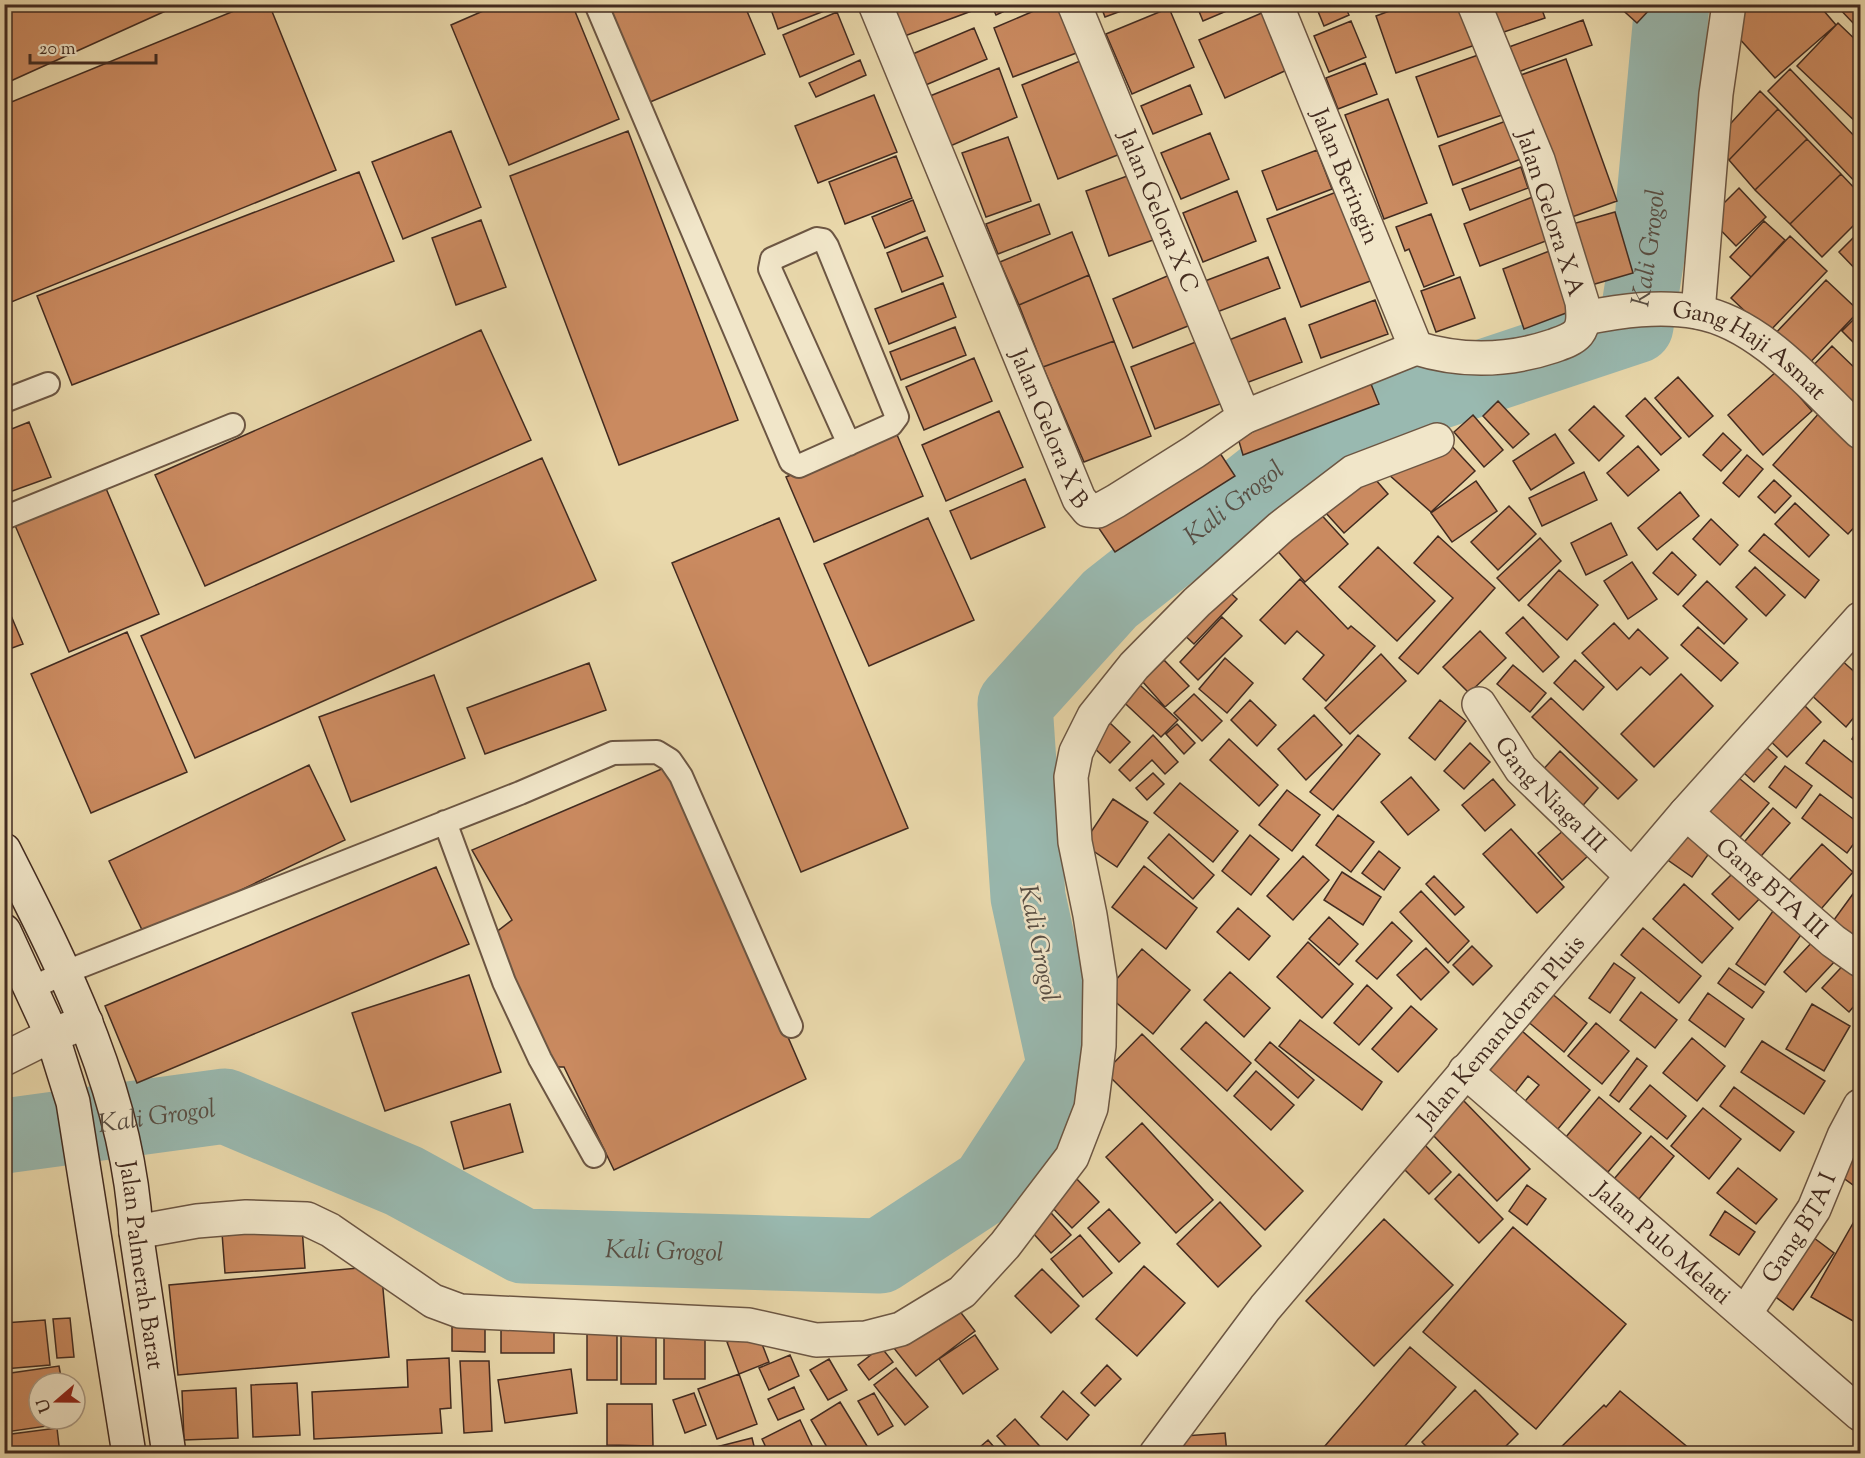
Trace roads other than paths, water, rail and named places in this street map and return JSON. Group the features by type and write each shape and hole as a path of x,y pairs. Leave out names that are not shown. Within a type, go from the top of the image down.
{"street":[{"name":"Jalan Gelora X B","path":"875,4 1079,500 1088,510 1098,511 1116,501 1194,452 1244,417 1416,348"},
{"name":"Jalan Gelora X C","path":"1074,4 1244,417"},
{"name":"Jalan Beringin","path":"1276,4 1416,348"},
{"name":"Jalan Gelora X A","path":"1416,348 1471,358 1509,357 1565,342 1578,333 1584,318 1582,302 1538,160 1474,4"},
{"path":"1698,312 1716,94 1729,4"},
{"name":"Gang Haji Asmat","path":"1584,318 1624,310 1659,309 1698,312 1732,325 1770,346 1860,432"},
{"path":"136,1232 197,1221 246,1217 307,1219 330,1230 433,1301 460,1311 749,1324 816,1340 866,1338 901,1329 962,1292 1005,1245 1072,1157 1091,1108 1099,1046 1100,979 1075,842 1071,777 1076,752 1094,716 1134,666 1190,610 1281,527 1353,472 1437,440"},
{"name":"Jalan Kemandoran Pluis","path":"1156,1454 1264,1308 1632,876 1686,813 1855,636"},
{"name":"Gang Niaga III","path":"1479,704 1521,769 1632,876"},
{"name":"Gang BTA III","path":"1686,813 1833,941 1860,960"},
{"name":"Jalan Palmerah Barat","path":"4,850 66,972 117,1106 134,1198 136,1232 169,1454"},
{"name":"Jalan Palmerah Barat","path":"4,931 52,1035 74,1101 129,1454"},
{"path":"4,1059 52,1035 86,1022"},
{"name":"Jalan Pulo Melati","path":"1466,1071 1746,1312 1860,1414"},
{"name":"Gang BTA I","path":"1746,1312 1814,1209 1844,1136 1860,1106"}],"lane":[{"path":"596,4 791,462 799,466 849,444 891,425 897,417 827,246 823,240 817,239 772,259 770,269 849,444"},
{"path":"4,402 48,384"},
{"path":"4,518 233,425"},
{"path":"32,988 66,972 520,793 613,753 634,750 657,752 670,760 681,776 790,1026"},
{"path":"445,822 504,982 540,1059 594,1156"}],"waterway":[{"name":"Kali Grogol","path":"4,1136 225,1106 404,1181 523,1246 880,1256 988,1185 1065,1067 1028,897 1015,704 1110,599 1292,456 1399,405 1636,326 1651,231 1672,4"}]}
